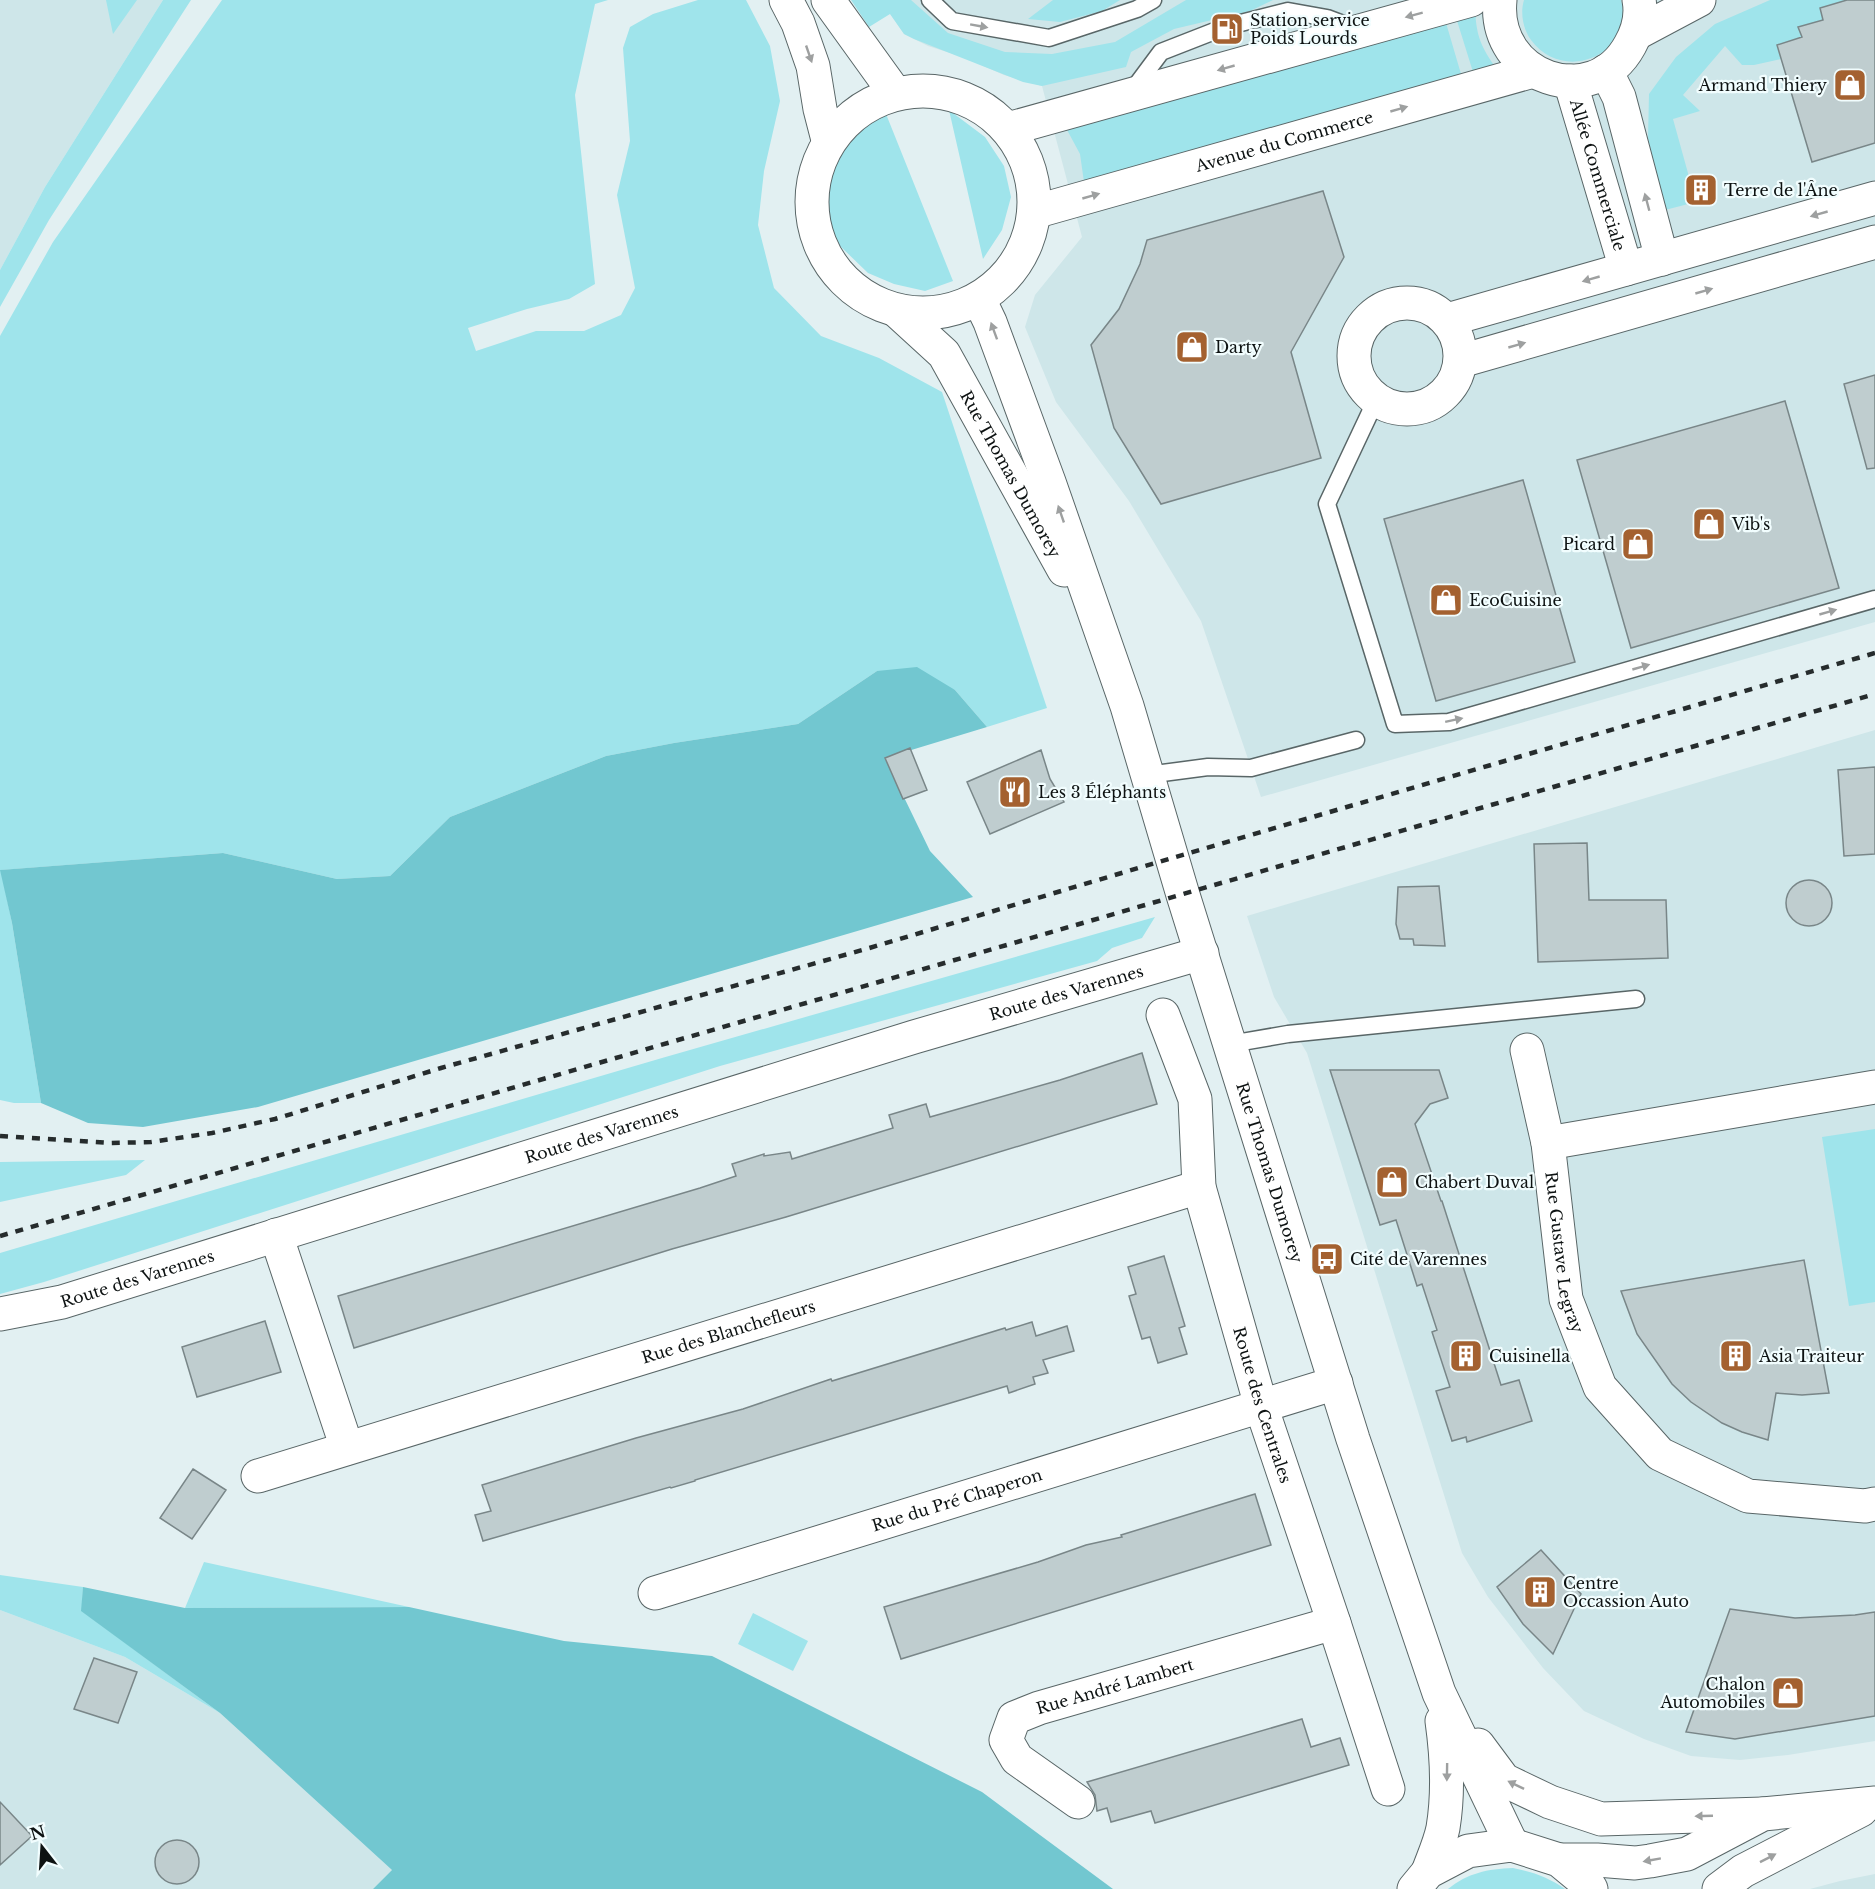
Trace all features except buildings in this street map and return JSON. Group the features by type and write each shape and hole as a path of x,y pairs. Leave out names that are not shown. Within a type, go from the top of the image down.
{"street":[{"path":"786,0 798,22 813,66 828,140"},
{"path":"828,0 895,93"},
{"path":"1008,129 1471,0"},
{"path":"1500,0 1499,14 1504,36 1515,56 1533,71 1550,79 1570,81 1589,78 1606,71 1625,55 1637,33 1641,9 1639,0"},
{"path":"1637,33 1699,0"},
{"name":"Avenue du Commerce","path":"1034,212 1533,71"},
{"path":"1606,71 1619,97 1662,259"},
{"name":"Allée Commerciale","path":"1570,81 1626,269"},
{"path":"926,90 957,95 985,108 1008,129 1024,154 1033,183 1034,212 1026,246 1006,276 979,299 939,313 897,311 864,298 837,275 818,244 810,209 814,173 828,140 857,110 895,93 926,90"},
{"path":"1447,320 1875,198"},
{"path":"1461,361 1875,242"},
{"name":"Rue Thomas Dumorey","path":"979,299 990,322 1108,649 1336,1383 1438,1693 1512,1845"},
{"path":"1414,303 1431,309 1447,320 1455,331 1460,346 1461,361 1450,389 1439,399 1425,406 1400,409 1376,400 1364,387 1356,371 1354,354 1357,337 1366,322 1380,310 1396,304 1414,303"},
{"name":"Rue Thomas Dumorey","path":"897,311 944,354 1108,649"},
{"name":"Route des Varennes","path":"0,1314 62,1302 914,1037 1202,953"},
{"name":"Route des Centrales","path":"1163,1016 1195,1099 1199,1187 1260,1406 1388,1789"},
{"name":"Rue Gustave Legray","path":"1527,1050 1548,1143 1566,1299 1600,1387 1660,1454 1748,1496 1865,1506 1875,1504"},
{"path":"1548,1143 1875,1087"},
{"name":"Rue des Blanchefleurs","path":"258,1476 1199,1187"},
{"path":"276,1235 347,1448"},
{"name":"Rue du Pré Chaperon","path":"655,1593 1336,1383"},
{"name":"Rue André Lambert","path":"1078,1802 1017,1759 1006,1740 1014,1718 1039,1708 1334,1623"},
{"path":"1438,1693 1504,1780 1550,1802 1601,1819 1763,1814 1875,1803"},
{"name":"Rue Thomas Dumorey","path":"1421,1881 1443,1830 1446,1799 1447,1761 1438,1693"},
{"path":"1719,1889 1743,1871 1875,1803"},
{"path":"1421,1881 1468,1851 1512,1845 1558,1860 1635,1863 1687,1854 1763,1814"},
{"path":"1558,1860 1591,1889"}],"lane":[{"path":"930,0 952,21 1049,38 1137,9 1153,0"},
{"path":"1376,400 1327,504 1395,723 1449,722 1875,599"},
{"path":"1147,775 1208,767 1251,768 1356,740"},
{"path":"1230,1044 1288,1034 1636,999"}],"shaded area":[{"path":"0,0 163,0 45,187 0,270"},
{"path":"106,0 137,0 113,34"},
{"path":"163,0 191,0 49,220 0,307 0,270 45,187"},
{"path":"222,0 608,0 595,4 575,95 595,284 569,299 527,309 468,328 476,351 536,331 584,331 621,315 635,288 617,195 630,141 623,48 630,27 653,14 698,0 746,0 770,46 780,101 764,171 758,225 774,288 821,336 879,358 942,392 1047,708 987,727 955,690 877,671 798,724 606,756 450,817 390,876 337,879 223,853 1,870 12,923 41,1103 14,1103 0,1100 0,336 53,242"},
{"path":"851,0 911,0 948,33 1005,52 1052,54 1115,42 1186,0 1273,0 1250,11 1174,29 1131,52 1126,67 1042,86 1023,82 914,39 904,34 890,14 869,27"},
{"path":"881,0 1875,0 1875,622 1261,797 1201,621 1129,501 1056,402 1025,327 1035,295 1082,237 1042,86 1004,75 963,57 928,46 904,34"},
{"path":"1053,0 1120,0 1102,11 1060,22 1028,19"},
{"path":"1524,0 1621,0 1623,19 1618,35 1608,48 1594,57 1578,61 1561,60 1545,53 1528,36 1522,15"},
{"path":"1770,0 1847,0 1820,8 1823,20 1799,27 1802,37 1777,45 1781,59 1754,65 1742,65 1725,46 1683,95 1700,111 1673,119 1696,202 1665,210 1648,138 1649,94 1676,57 1715,24"},
{"path":"1475,7 1479,38 1494,65 1473,72 1454,11"},
{"path":"1444,16 1461,74 1084,182 1080,154 1066,128"},
{"path":"884,109 953,281 925,291 894,284 868,273 839,245 821,209 824,171 846,137"},
{"path":"949,110 985,137 1004,166 1011,197 1002,230 983,259"},
{"path":"917,667 955,690 987,727 885,758 930,851 973,897 258,1107 143,1127 88,1123 41,1103 12,923 0,870 223,853 337,879 390,876 450,817 606,756 798,724 877,671"},
{"path":"1875,730 1875,1741 1740,1760 1691,1756 1644,1739 1584,1711 1543,1668 1488,1597 1462,1553 1307,1053 1274,997 1247,916"},
{"path":"1155,917 1142,938 1112,948 1097,961 720,1066 44,1282 0,1294 0,1253 662,1058"},
{"path":"1875,1129 1875,1302 1849,1306 1822,1137"},
{"path":"145,1160 126,1175 0,1202 0,1162"},
{"path":"204,1562 409,1607 185,1608"},
{"path":"0,1575 83,1587 82,1611 220,1713 125,1657 0,1610"},
{"path":"83,1587 185,1608 409,1607 564,1641 712,1656 982,1792 1113,1889 373,1889 392,1870 220,1713 81,1611"},
{"path":"0,1610 125,1657 220,1713 392,1870 373,1889 0,1889"},
{"path":"753,1613 808,1641 793,1671 738,1644"},
{"path":"1513,1868 1553,1881 1565,1889 1448,1889 1478,1873"},
{"path":"1875,1874 1875,1889 1810,1889 1840,1881"}],"railway":[{"path":"0,1136 111,1143 151,1142 212,1133 275,1119 441,1068 866,949 1875,653"},
{"path":"0,1236 1875,694"}],"place":[{"name":"Station service Poids Lourds","path":"1227,29"},
{"name":"Armand Thiery","path":"1850,85"},
{"name":"Terre de l'Âne","path":"1701,190"},
{"name":"Darty","path":"1192,347"},
{"name":"Vib's","path":"1709,524"},
{"name":"Picard","path":"1638,544"},
{"name":"EcoCuisine","path":"1446,600"},
{"name":"Les 3 Éléphants","path":"1015,792"},
{"name":"Chabert Duval","path":"1392,1182"},
{"name":"Cité de Varennes","path":"1327,1259"},
{"name":"Cuisinella","path":"1466,1356"},
{"name":"Asia Traiteur","path":"1736,1356"},
{"name":"Centre Occassion Auto","path":"1540,1592"},
{"name":"Chalon Automobiles","path":"1788,1693"}]}
